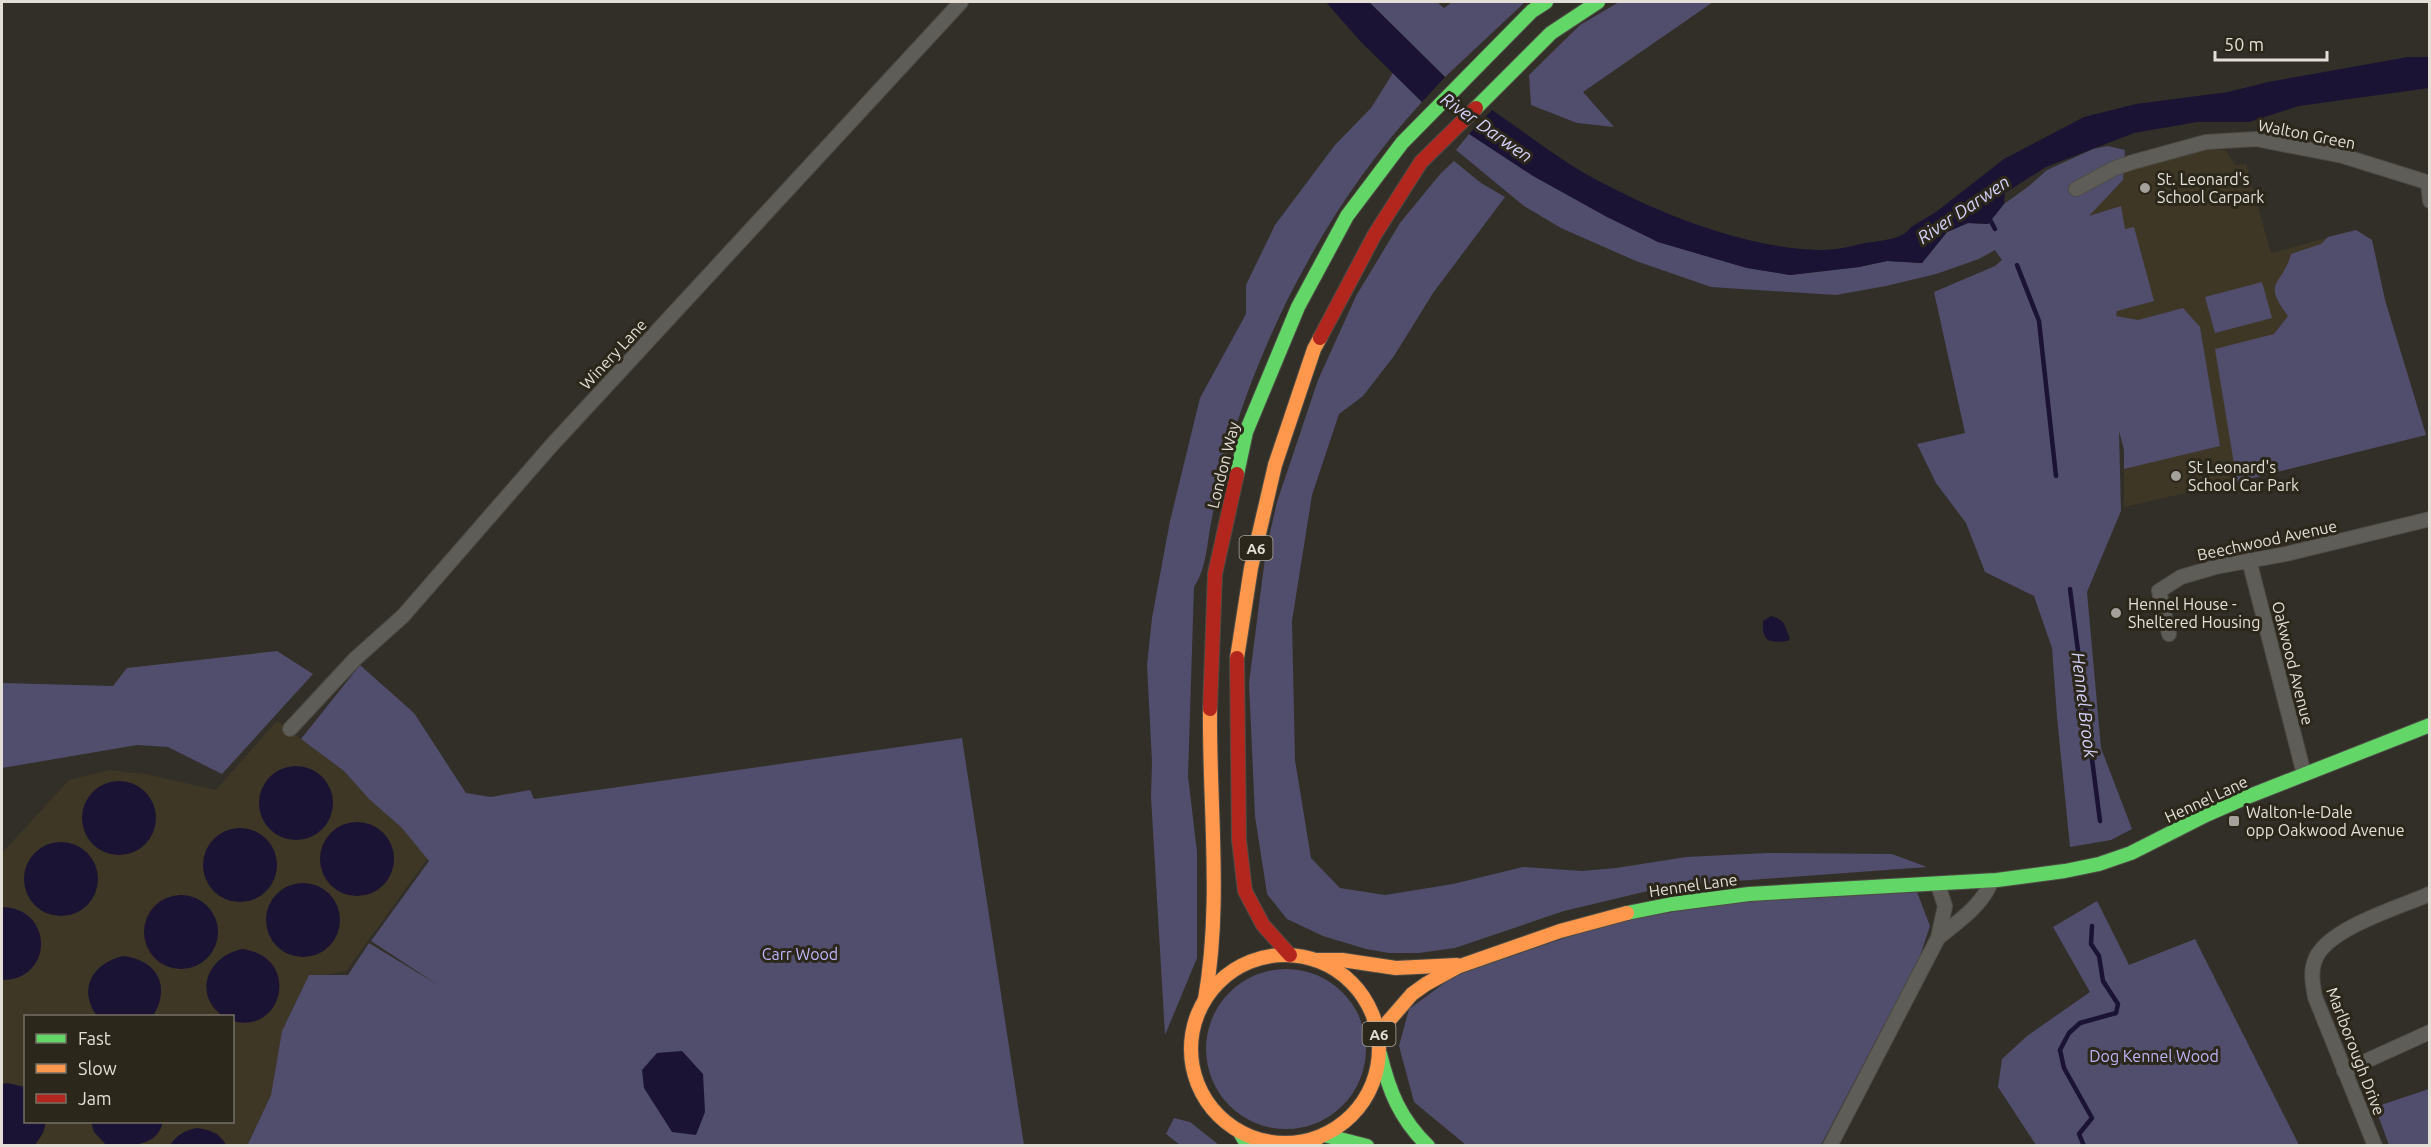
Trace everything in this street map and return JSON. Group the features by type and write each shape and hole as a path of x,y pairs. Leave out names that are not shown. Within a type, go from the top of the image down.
{"main road":[{"name":"London Way","path":"1205,999 1212,960 1214,924 1209,760 1210,658 1215,574 1246,432 1298,307 1341,226 1402,143 1532,11 1546,2"},
{"name":"A6","path":"1290,955 1263,925 1245,891 1239,840 1238,656 1251,568 1275,465 1314,349 1376,234 1421,162 1551,33 1598,2"},
{"name":"Hennel Lane","path":"1379,1032 1401,1004 1428,983 1460,965 1544,936 1647,908 1728,896 1823,888 1992,882 2081,868 2133,853 2218,809 2430,725"},
{"name":"A6","path":"1367,1146 1350,1140 1318,1139 1292,1143 1264,1141 1239,1131 1213,1109 1203,1096 1194,1072 1191,1047 1195,1022 1205,999 1221,980 1242,965 1265,957 1290,955 1316,960 1339,971 1358,987 1371,1009 1379,1032 1380,1054 1392,1101 1410,1128 1428,1146"},
{"name":"Hennel Lane","path":"1316,960 1342,960 1396,968 1460,965"},
{"name":"A6","path":"1318,1139 1347,1121 1365,1100 1380,1054"},
{"path":"1239,1131 1248,1146"}],"street":[{"name":"Winery Lane","path":"290,729 356,659 403,616 559,438 962,2"},
{"name":"Walton Green","path":"2076,189 2115,168 2133,162 2206,142 2256,139 2343,156 2429,183 2430,201"},
{"name":"Beechwood Avenue","path":"2169,634 2159,591 2181,577 2430,519"},
{"name":"Oakwood Avenue","path":"2249,560 2304,774"},
{"path":"1938,938 1987,893 1992,882"},
{"path":"1830,1146 1938,938 1944,906 1938,885"},
{"name":"Marlborough Drive","path":"2375,1146 2314,997 2312,978 2315,960 2324,944 2340,932 2430,894"},
{"path":"2344,1071 2430,1032"}],"shaded area":[{"path":"2206,149 2226,150 2235,165 2246,164 2271,253 2356,230 2372,240 2385,300 2426,435 2124,507 2124,450 2083,193 2137,166"},
{"path":"277,721 344,771 369,799 402,828 428,858 346,971 309,975 282,1031 271,1095 247,1145 2,1146 2,853 69,780 110,770 145,774 216,790"}],"green space":[{"path":"1369,2 1437,2 1444,8 1452,2 1525,2 1445,77"},
{"path":"1619,2 1713,2 1583,92 1614,127 1577,123 1531,105 1529,75 1580,25"},
{"path":"1393,73 1422,102 1390,139 1332,220 1283,308 1263,354 1229,448 1215,500 1202,571 1194,587 1188,776 1197,852 1197,958 1165,1035 1151,797 1152,762 1147,665 1152,618 1170,521 1200,398 1246,314 1246,285 1275,225 1335,145 1371,108"},
{"path":"1469,134 1658,242 1747,268 1790,275 1859,267 1887,261 1922,263 1947,232 1968,223 1988,224 2004,204 2047,170 2093,149 2108,146 2125,150 2123,180 2089,216 2121,206 2125,229 2134,227 2154,301 2117,311 2116,316 2138,320 2183,308 2200,327 2220,446 2124,469 2124,450 2119,431 2121,511 2087,592 2101,748 2132,829 2111,840 2070,847 2052,648 2034,596 1985,572 1966,523 1936,483 1917,444 1965,433 1934,292 1995,266 2002,260 1995,250 1979,259 1936,274 1836,295 1711,287 1636,261 1561,228 1524,206 1456,150"},
{"path":"1454,161 1481,183 1505,197 1433,293 1394,356 1363,396 1339,414 1312,495 1292,621 1295,760 1311,858 1340,888 1385,895 1453,884 1523,867 1582,871 1686,857 1767,853 1892,854 1927,867 1669,886 1564,911 1455,948 1419,953 1389,953 1366,949 1323,936 1287,919 1267,894 1255,816 1249,683 1266,550 1277,502 1318,380 1356,296 1400,223 1441,173"},
{"path":"2356,230 2372,240 2385,300 2426,435 2237,482 2215,349 2274,334 2288,316 2276,296 2275,289 2291,254 2321,244 2328,237"},
{"path":"2262,282 2272,318 2215,333 2205,297"},
{"path":"277,651 313,674 222,774 168,747 137,745 2,768 2,683 113,686 127,668"},
{"name":"Carr Wood","path":"360,665 414,713 466,793 491,797 530,790 534,799 962,738 1024,1145 247,1146 271,1095 282,1031 309,975 348,975 369,943 438,985 371,941 429,861 402,828 369,799 344,771 301,739"},
{"path":"1917,892 1930,926 1920,956 1821,1145 1466,1145 1414,1102 1399,1046 1409,1009 1454,976 1611,922 1759,898"},
{"name":"Dog Kennel Wood","path":"2097,901 2129,965 2195,939 2299,1145 2036,1145 1998,1087 2002,1059 2027,1036 2090,992 2053,927"},
{"path":"1286,969 1316,976 1330,983 1342,993 1352,1005 1359,1019 1366,1049 1359,1079 1352,1093 1342,1105 1330,1115 1316,1122 1286,1129 1256,1122 1242,1115 1230,1105 1220,1093 1213,1079 1206,1049 1213,1019 1220,1005 1230,993 1242,983 1256,976"},
{"path":"2429,1089 2429,1145 2389,1145 2375,1107"},
{"path":"1174,1118 1190,1122 1219,1145 1180,1145 1166,1134"}],"water":[{"name":"River Darwen","path":"1326,2 1369,2 1445,77 1422,102 1360,41"},
{"path":"2408,57 2429,57 2429,88 2299,106 2249,122 2197,122 2134,133 2046,167 2005,193 2004,204 1988,224 1968,223 1947,232 1922,263 1887,261 1859,267 1790,275 1747,268 1658,242 1533,176 1469,134 1492,110 1582,172 1647,205 1736,237 1766,244 1829,250 1902,235 1936,212 2004,159 2084,117 2136,104 2228,92 2268,82"},
{"path":"1771,616 1783,622 1790,638 1788,641 1776,642 1765,637 1763,621"},
{"path":"296,766 310,769 322,777 330,789 333,803 330,817 322,829 310,837 296,840 282,837 270,829 262,817 259,803 262,789 270,777 282,769"},
{"path":"119,781 133,784 145,792 153,804 156,818 153,832 145,844 133,852 119,855 105,852 93,844 85,832 82,818 85,804 93,792 105,784"},
{"path":"357,822 371,825 383,833 391,845 394,859 391,873 383,885 371,893 357,896 343,893 331,885 323,873 320,859 323,845 331,833 343,825"},
{"path":"240,828 254,831 266,839 274,851 277,865 274,879 266,891 254,899 240,902 226,899 214,891 206,879 203,865 206,851 214,839 226,831"},
{"path":"61,842 75,845 87,853 95,865 98,879 95,893 87,905 75,913 61,916 47,913 35,905 27,893 24,879 27,865 35,853 47,845"},
{"path":"303,883 317,886 329,894 337,906 340,920 337,934 329,946 317,954 303,957 289,954 277,946 269,934 266,920 269,906 277,894 289,886"},
{"path":"181,895 195,898 207,906 215,918 218,932 215,946 207,958 195,966 181,969 167,966 155,958 147,946 144,932 147,918 155,906 167,898"},
{"path":"2,907 19,910 31,919 39,931 41,944 39,957 31,969 19,977 2,980"},
{"path":"242,949 261,955 273,966 279,979 279,993 274,1006 264,1017 250,1022 234,1021 234,1015 222,1015 208,997 206,987 213,967 230,953"},
{"path":"123,956 145,963 153,969 161,985 161,995 153,1015 96,1015 88,996 91,978 96,971 112,959"},
{"path":"682,1051 703,1074 705,1112 696,1135 672,1132 644,1088 642,1070 657,1053"},
{"path":"2,1084 24,1087 24,1123 46,1123 43,1133 35,1145 2,1145"},
{"path":"91,1123 163,1123 160,1130 149,1141 134,1145 106,1145 94,1132"},
{"path":"196,1128 214,1132 226,1145 170,1145 181,1134"}],"waterway":[{"name":"Hennel Brook","path":"1988,216 1995,229"},
{"name":"Hennel Brook","path":"2017,265 2039,321 2056,476"},
{"name":"Hennel Brook","path":"2070,589 2100,821"},
{"name":"Hennel Brook","path":"2084,1146 2079,1134 2092,1118 2064,1068 2060,1050 2069,1033 2080,1023 2116,1013 2118,1004 2103,981 2099,956 2091,944 2092,926"}],"traffic: fast":[{"path":"1237,474 1246,432 1298,307 1347,216 1402,143 1532,11 1546,2"},
{"path":"1476,108 1551,33 1598,2"},
{"path":"1627,913 1672,904 1749,894 1997,880 2099,864 2131,853 2247,797 2430,725"},
{"path":"1380,1054 1397,1104 1418,1136 1428,1146"},
{"path":"1239,1131 1248,1146"},
{"path":"1324,1135 1367,1146"}],"traffic: slow":[{"path":"1237,658 1251,568 1275,465 1314,349 1320,338"},
{"path":"1205,999 1210,963 1214,891 1210,709"},
{"path":"1379,1032 1412,994 1457,967 1560,931 1627,913"},
{"path":"1285,955 1321,962 1345,976 1358,989 1372,1013 1379,1049 1372,1085 1358,1109 1345,1122 1321,1136 1285,1143 1249,1136 1225,1122 1212,1109 1198,1085 1191,1049 1198,1013 1212,989 1225,976 1249,962 1285,955"},
{"path":"1316,960 1342,960 1396,968 1457,965"},
{"path":"1309,1146 1319,1137"}],"traffic: jam":[{"path":"1320,338 1375,234 1421,162 1476,108"},
{"path":"1210,709 1215,574 1237,474"},
{"path":"1237,658 1239,840 1245,891 1263,925 1290,955"}],"place":[{"name":"St. Leonard's School Carpark","path":"2145,188"},
{"name":"St Leonard's School Car Park","path":"2176,476"},
{"name":"Hennel House - Sheltered Housing","path":"2116,613"},
{"name":"Walton-le-Dale opp Oakwood Avenue","path":"2234,821"}]}
